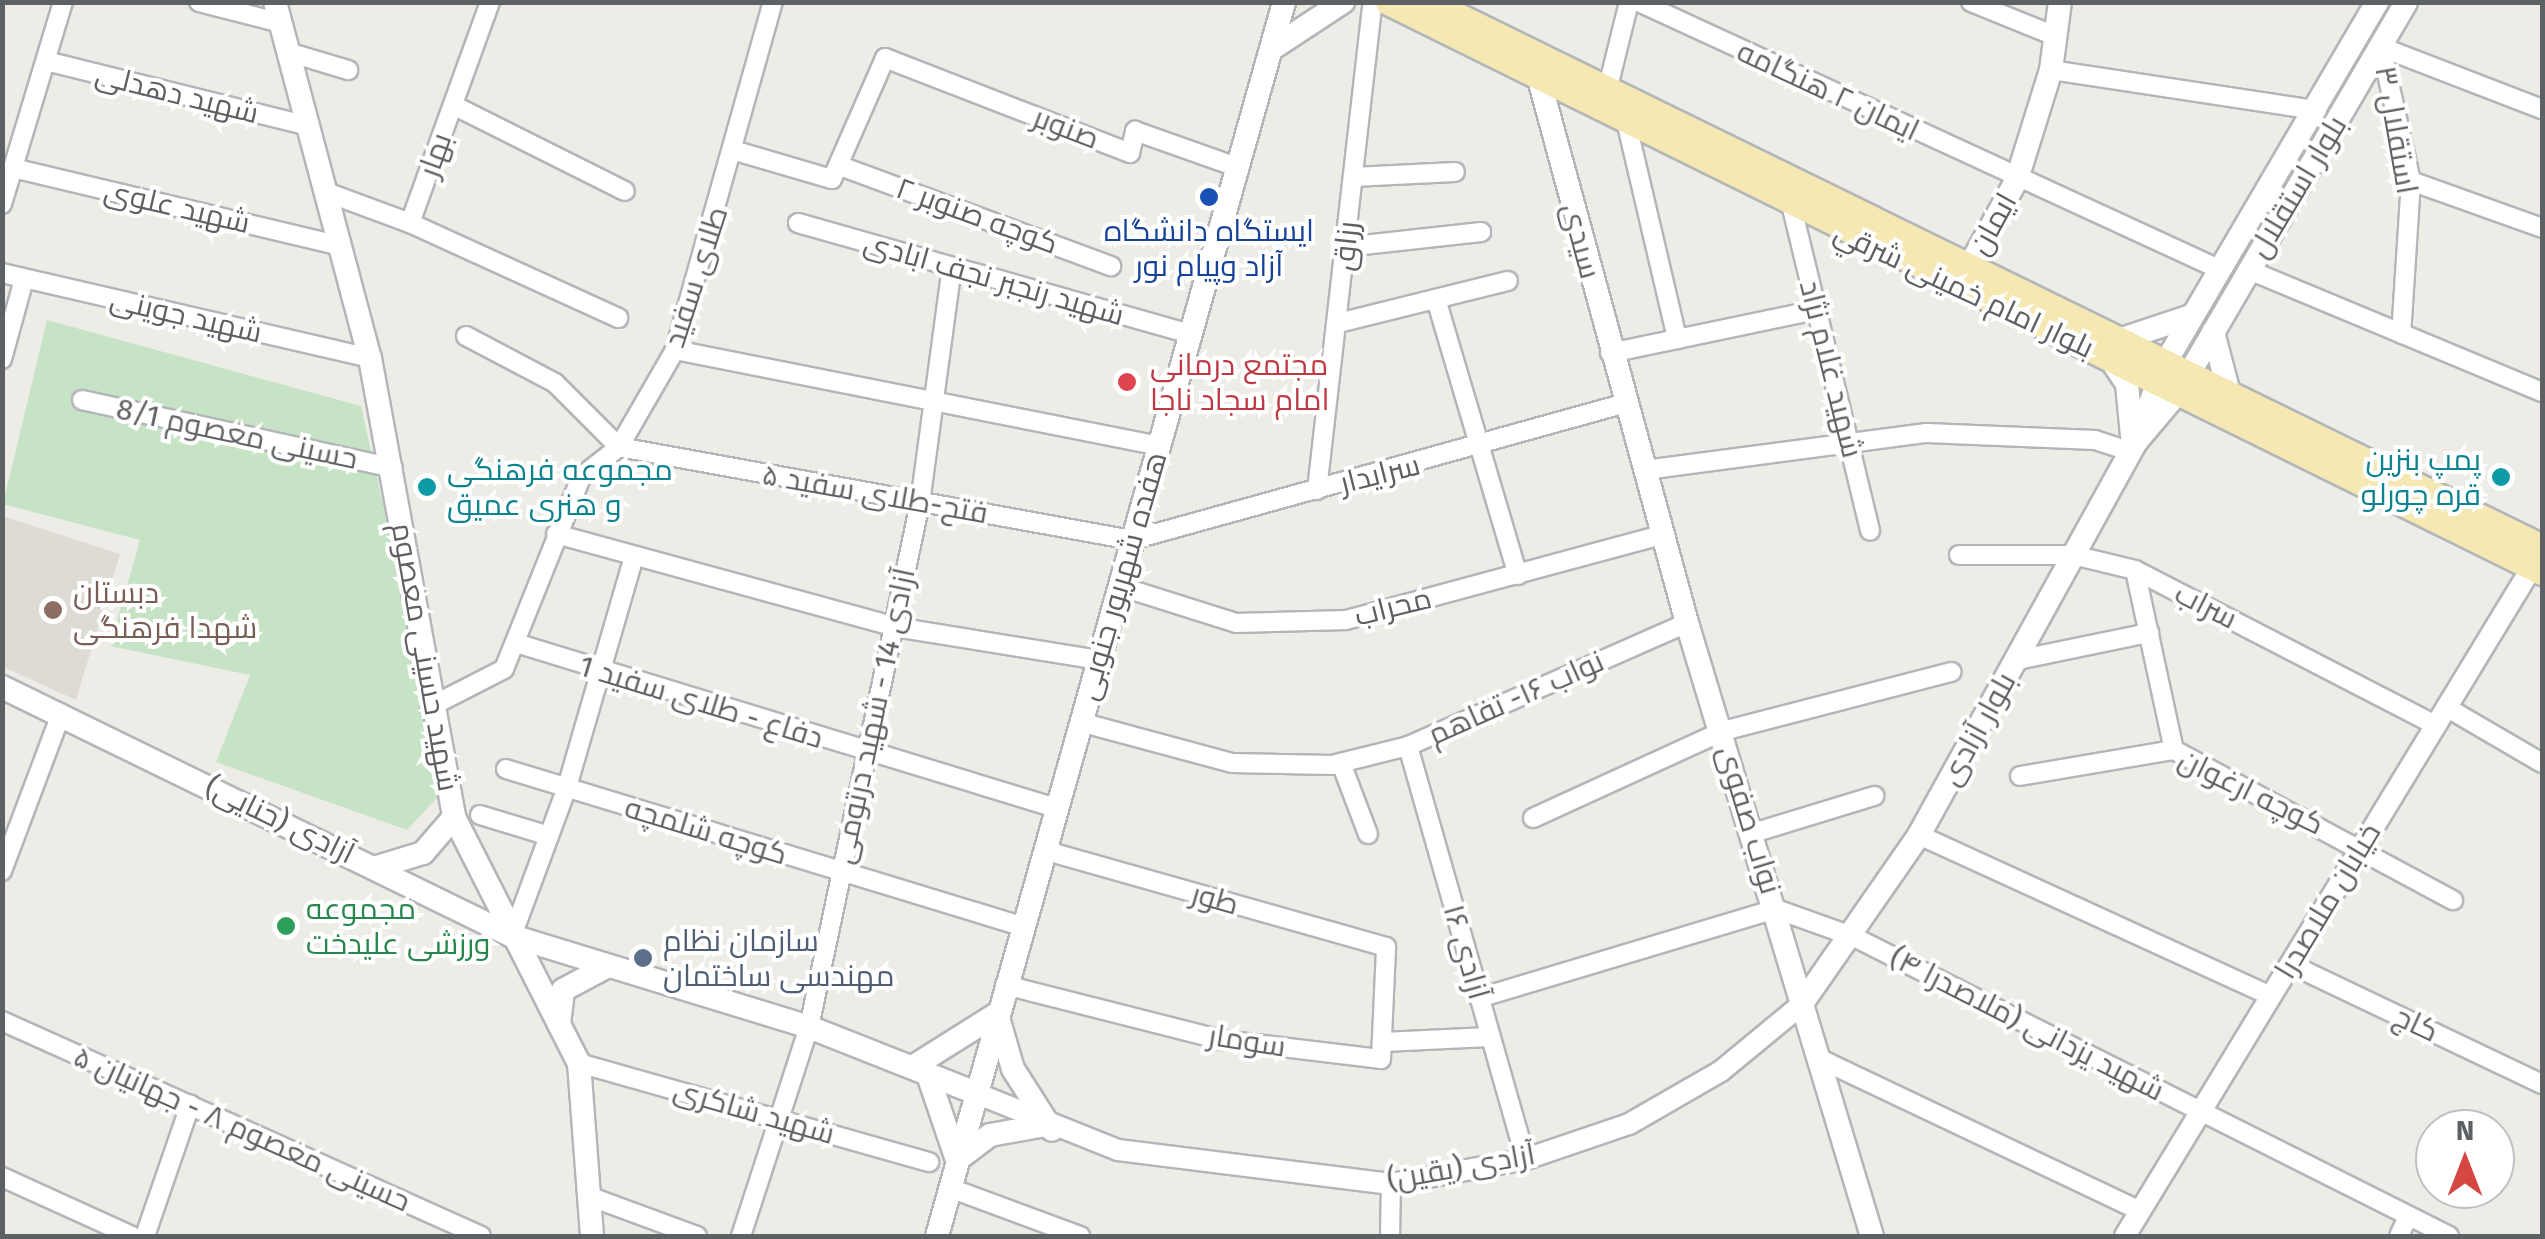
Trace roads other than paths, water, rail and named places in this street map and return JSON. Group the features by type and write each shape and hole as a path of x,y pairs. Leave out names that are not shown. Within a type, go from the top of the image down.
{"main road":[{"path":"1265,2 1271,50 1343,2"},
{"name":"هفده شهریور جنوبی","path":"936,1236 1191,334 1232,165 1284,2"},
{"name":"بلوار امام خمینی شرقي","path":"1388,2 1544,74 1589,90 1968,268 2117,350"},
{"name":"بلوار امام خمینی شرقي","path":"1430,2 1544,74"},
{"name":"ایمان","path":"1968,268 2018,180 2051,70 2060,2"},
{"name":"بلوار استقلال","path":"2173,376 2194,314 2377,2"},
{"name":"بلوار استقلال","path":"2173,376 2213,332 2406,2"},
{"name":"شهید حسینی معصوم","path":"278,13 370,358 392,468 430,707 454,817 580,1063 592,1236"},
{"name":"سیدی","path":"1544,74 1610,353 1626,404"},
{"name":"بلوار امام خمینی شرقي","path":"1589,90 1627,125 1792,208 2173,376 2539,562"},
{"path":"2134,447 2133,410 2117,350 2170,330 2194,314"},
{"path":"2213,332 2230,393"},
{"name":"بلوار امام خمینی شرقي","path":"2173,376 2230,393 2539,562"},
{"name":"بلوار آزادی","path":"1802,1005 1854,937 1919,835 2173,376"},
{"name":"نواب صفوی","path":"1626,404 1687,623 1723,731 1872,1236"},
{"name":"آزادی (حنایی)","path":"2,687 512,936 809,1027 974,1092"},
{"path":"377,867 422,853 454,817"},
{"path":"559,1024 562,990 608,966"},
{"path":"997,1014 1012,1069 1046,1128 990,1135 957,1160 914,1066 997,1014"}],"street":[{"path":"2,204 13,168 11,147 46,61 63,2"},
{"path":"199,2 278,13"},
{"name":"بهار","path":"410,223 490,2"},
{"name":"طلای سفید","path":"430,707 504,670 519,644 556,534 582,477 619,447 675,350 736,151 773,2"},
{"name":"رزاق","path":"1317,490 1374,2"},
{"path":"1589,90 1629,2"},
{"name":"ایمان ۲ هنگامه","path":"1639,2 2018,180 2221,270"},
{"path":"1971,2 2056,36"},
{"path":"2381,46 2542,109"},
{"name":"استقلال ۳","path":"2381,46 2411,181 2401,334"},
{"path":"288,52 348,70"},
{"name":"صنوبر","path":"842,167 885,58 1130,153 1135,131 1232,165"},
{"name":"شهید دهدلی","path":"46,61 308,126"},
{"path":"2051,70 2316,110"},
{"path":"453,104 625,191"},
{"path":"1627,125 1677,339"},
{"path":"736,151 818,178 832,180 842,167"},
{"name":"کوچه صنوبر ۲","path":"842,167 1110,266"},
{"name":"شهید علوی","path":"13,168 340,246"},
{"path":"1353,177 1455,172"},
{"path":"2411,181 2542,228"},
{"path":"326,192 410,223 618,318"},
{"name":"شهید غلام نژاد","path":"1792,208 1870,531"},
{"name":"شهید رنجبر نجف ابادی","path":"798,223 1191,334"},
{"path":"1345,247 1482,232"},
{"name":"آزادی 14 - شهید درتومی","path":"741,1236 809,1027 920,503 952,267"},
{"path":"2249,270 2542,392"},
{"name":"شهید جوینی","path":"2,273 370,358"},
{"path":"2,359 24,279"},
{"path":"1338,324 1508,281"},
{"path":"1436,298 1518,576"},
{"path":"1610,353 1816,310"},
{"path":"466,336 555,383 619,447"},
{"path":"675,350 1159,446"},
{"name":"حسینی معصوم 8/1","path":"82,400 392,468"},
{"name":"سرایدار","path":"1132,540 1479,449 1626,404"},
{"path":"1645,470 1966,434 2095,440 2134,447"},
{"name":"فتح-طلای سفید ۵","path":"619,447 1132,540"},
{"path":"556,534 895,628 1098,660"},
{"name":"محراب","path":"1119,586 1236,622 1328,621 1518,576 1664,534"},
{"name":"سراب","path":"1959,555 2073,555 2135,570 2542,763"},
{"path":"512,936 567,787 634,557"},
{"name":"خیابان ملاصدرا","path":"2127,1236 2440,716 2539,562"},
{"path":"2135,570 2174,750"},
{"name":"نواب ۱۶- تفاهم","path":"1080,722 1232,763 1341,763 1408,746 1687,623"},
{"path":"2017,660 2149,633"},
{"name":"دفاع - طلای سفید 1","path":"519,644 600,672 1056,808"},
{"path":"1533,818 1723,731 1951,672"},
{"path":"4,865 62,714"},
{"name":"آزادی ۱۶","path":"1408,746 1526,1159"},
{"name":"کوچه ارغوان","path":"2020,776 2174,750 2361,846 2453,900"},
{"path":"1341,763 1368,834"},
{"name":"کوچه شلمچه","path":"506,769 1021,926"},
{"path":"1753,832 1874,796"},
{"path":"480,815 549,836"},
{"path":"1919,835 2007,879 2270,996"},
{"name":"طور","path":"1044,850 1386,947 1382,1042"},
{"path":"1479,998 1776,909"},
{"name":"شهید یزدانی (ملاصدرا ۴)","path":"1776,909 1854,937 2450,1236"},
{"name":"کاج","path":"2290,964 2542,1084"},
{"name":"سومار","path":"1006,985 1223,1040 1381,1059 1382,1042"},
{"name":"آزادی (یقین)","path":"974,1092 1046,1128 1202,1167 1390,1184 1526,1159 1629,1124 1721,1071 1802,1005"},
{"name":"حسینی معصوم ۸ - جهانیان ۵","path":"2,1020 482,1236"},
{"path":"1382,1042 1490,1037"},
{"path":"1818,1058 2140,1211"},
{"name":"شهید شاکری","path":"580,1063 929,1162"},
{"path":"145,1236 190,1105"},
{"path":"2,1177 132,1236"},
{"path":"1390,1184 1390,1236"},
{"path":"950,1188 1080,1236"},
{"path":"591,1197 697,1236"},
{"path":"2399,1236 2408,1217"}],"place":[{"name":"ایستگاه دانشگاه آزاد وپیام نور","path":"1209,197"},
{"name":"مجتمع درمانی امام سجاد ناجا","path":"1127,382"},
{"name":"پمپ بنزین قره چورلو","path":"2501,477"},
{"name":"مجموعه فرهنگی و هنری عمیق","path":"427,487"},
{"name":"دبستان شهدا فرهنگی","path":"53,610"},
{"name":"مجموعه ورزشی علیدخت","path":"286,926"},
{"name":"سازمان نظام مهندسی ساختمان","path":"643,958"}]}
